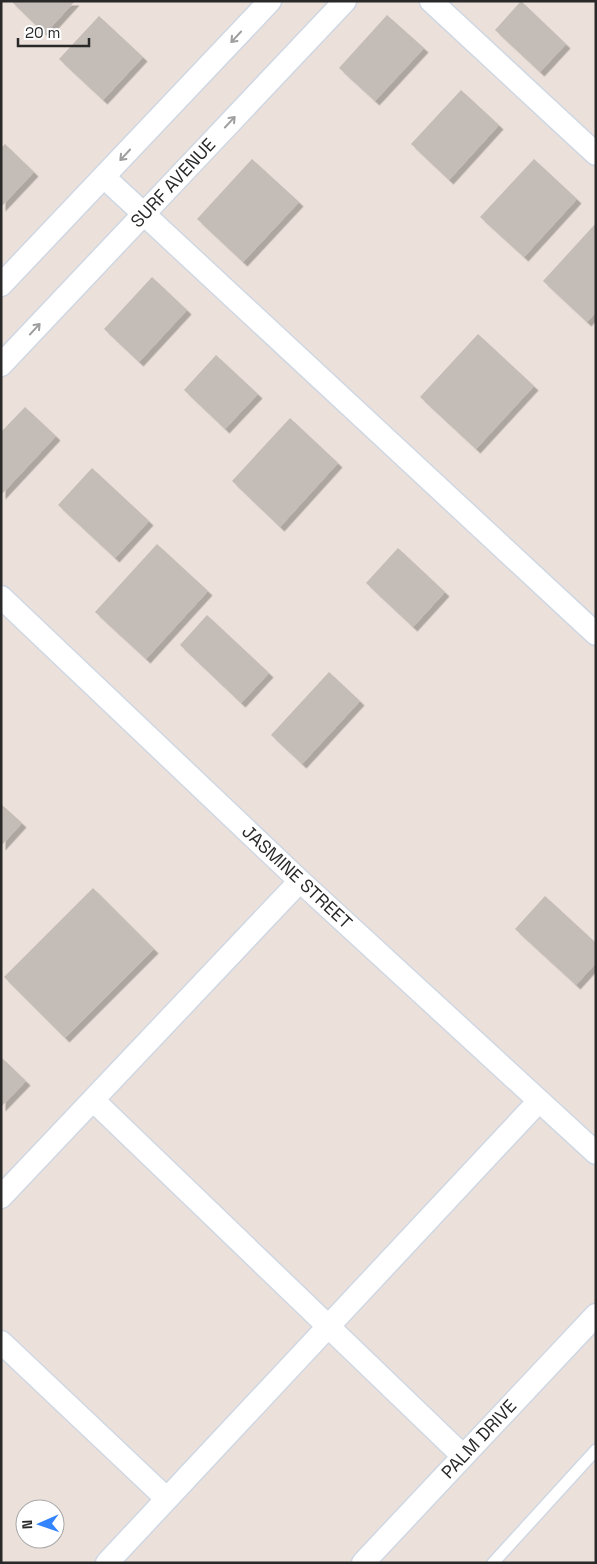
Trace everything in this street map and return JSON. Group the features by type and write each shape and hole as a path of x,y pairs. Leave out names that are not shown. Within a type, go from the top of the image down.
{"street":[{"path":"1,285 270,1"},
{"name":"SURF AVENUE","path":"1,365 345,1"},
{"path":"431,1 596,154"},
{"path":"104,177 596,634"},
{"name":"JASMINE STREET","path":"1,597 300,881 596,1153"},
{"path":"1,1197 300,881"},
{"path":"93,1100 463,1456"},
{"path":"107,1563 539,1101"},
{"name":"PALM DRIVE","path":"363,1563 596,1316"},
{"path":"1,1342 167,1499"}],"lane":[{"path":"493,1563 596,1450"}],"building":[{"path":"11,1 75,1 45,34"},
{"path":"521,1 566,44 540,72 495,30"},
{"path":"387,15 424,48 375,101 339,68"},
{"path":"99,16 143,57 103,100 59,59"},
{"path":"461,90 499,125 449,180 411,144"},
{"path":"5,144 34,172 1,207 1,148"},
{"path":"252,159 299,202 243,262 197,219"},
{"path":"534,159 577,199 524,257 480,217"},
{"path":"596,223 596,312 587,322 543,281"},
{"path":"152,277 187,310 139,362 104,329"},
{"path":"478,334 534,386 476,449 420,397"},
{"path":"216,355 258,394 225,429 184,390"},
{"path":"25,407 56,436 1,495 1,432"},
{"path":"290,418 338,463 280,527 232,481"},
{"path":"92,468 149,521 115,558 58,505"},
{"path":"157,544 208,591 146,659 95,612"},
{"path":"398,548 445,592 413,627 366,583"},
{"path":"207,615 269,673 241,703 180,645"},
{"path":"329,672 360,701 302,764 271,735"},
{"path":"1,804 22,823 1,846"},
{"path":"93,888 154,949 65,1038 4,977"},
{"path":"545,896 596,943 596,963 576,985 515,929"},
{"path":"1,1057 26,1081 1,1107"}]}
